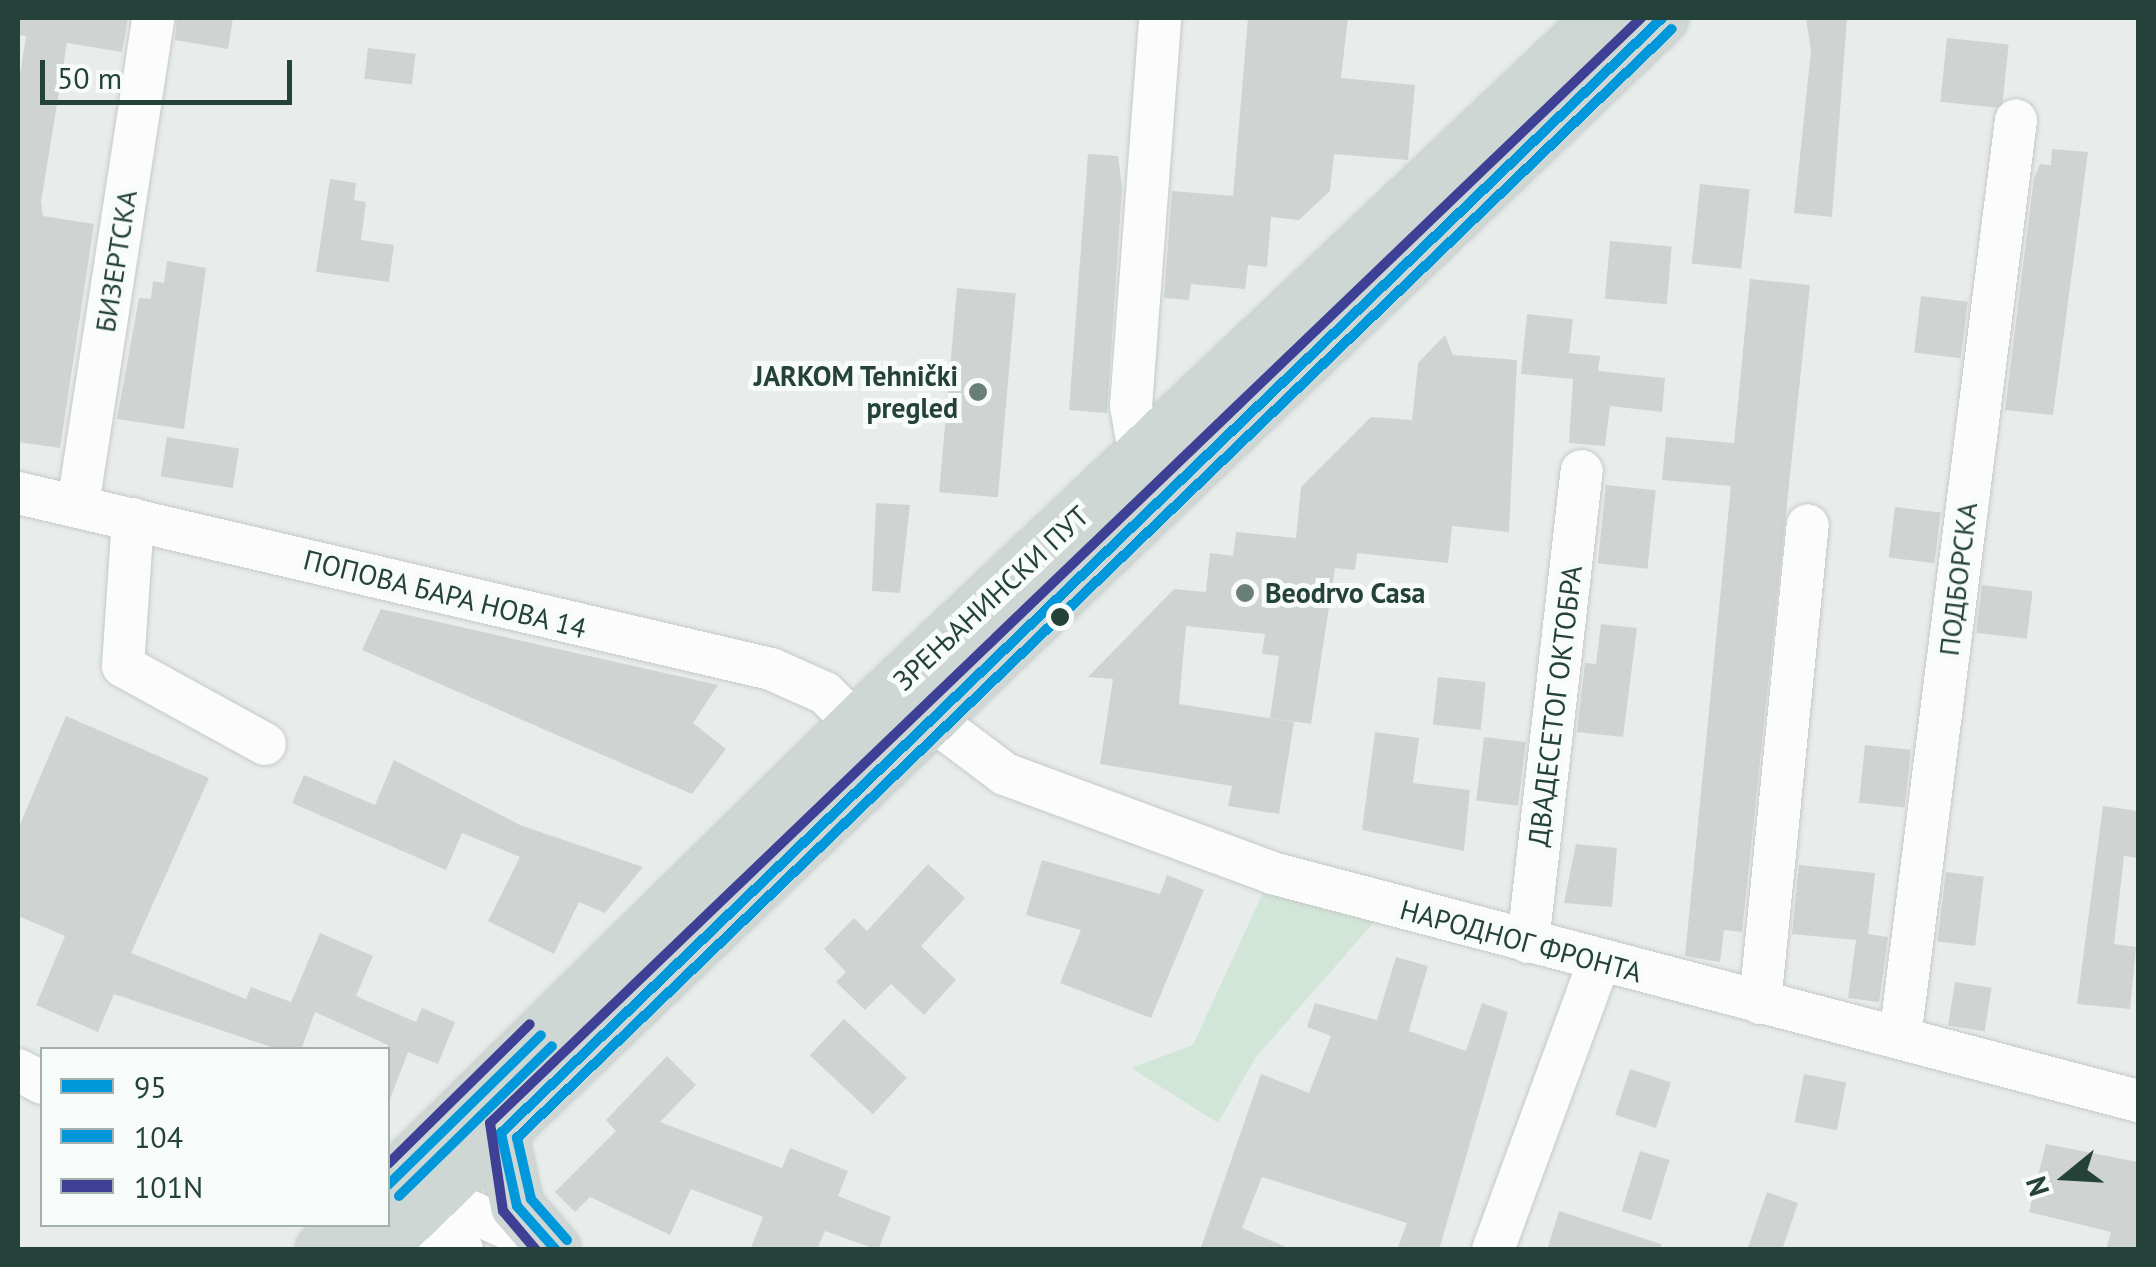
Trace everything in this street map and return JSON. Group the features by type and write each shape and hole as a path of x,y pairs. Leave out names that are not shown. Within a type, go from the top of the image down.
{"main road":[{"name":"ЗРЕЊАНИНСКИ ПУТ","path":"396,1205 856,724 1602,18"},
{"name":"ЗРЕЊАНИНСКИ ПУТ","path":"396,1205 501,1133 929,717 1662,18"},
{"path":"501,1133 517,1206 555,1249"},
{"path":"322,1250 345,1227"}],"street":[{"name":"БИЗЕРТСКА","path":"78,505 153,18"},
{"path":"1140,457 1131,406 1160,18"},
{"name":"ПОДБОРСКА","path":"1900,1038 2016,120"},
{"name":"ДВАДЕСЕТОГ ОКТОБРА","path":"1528,942 1582,471"},
{"name":"ПОПОВА БАРА НОВА 14","path":"18,493 771,669 825,693 856,724"},
{"path":"133,518 124,666 265,744"},
{"path":"1760,1003 1808,525"},
{"name":"НАРОДНОГ ФРОНТА","path":"929,717 1042,790 1272,873 1598,964 2138,1101"},
{"path":"1493,1250 1598,964"},
{"path":"18,1070 40,1082"},
{"path":"2138,1093 2138,1101"},
{"path":"396,1205 555,1249"},
{"path":"396,1205 462,1250"}],"green space":[{"path":"1272,873 1390,904 1256,1057 1218,1123 1131,1068 1193,1045"}],"building":[{"path":"18,18 128,18 122,52 67,43 41,202 43,216 94,224 60,448 18,442 18,88 26,36 18,35"},
{"path":"177,18 233,18 228,49 175,40"},
{"path":"1248,18 1348,18 1341,78 1415,85 1408,160 1334,154 1330,191 1299,220 1271,217 1267,267 1248,265 1245,289 1191,284 1189,300 1164,298 1172,191 1233,196"},
{"path":"1806,18 1847,18 1832,217 1794,213 1811,51"},
{"path":"1947,38 2009,44 2002,108 1940,102"},
{"path":"368,48 416,54 412,85 364,79"},
{"path":"2052,149 2088,152 2053,415 2005,410 2034,178 2040,164 2051,165"},
{"path":"1088,154 1118,156 1122,187 1107,413 1069,410"},
{"path":"330,179 356,183 354,200 366,202 361,240 394,245 389,282 316,272"},
{"path":"1700,184 1750,189 1741,269 1692,264"},
{"path":"1610,241 1672,246 1667,304 1605,299"},
{"path":"167,261 206,268 184,429 117,419 139,298 151,299 153,281 164,283"},
{"path":"1750,279 1810,285 1742,932 1724,930 1720,962 1685,956 1731,486 1662,480 1666,437 1734,443"},
{"name":"JARKOM Tehnički pregled","path":"957,288 1016,293 998,497 939,492"},
{"path":"1921,296 1968,302 1961,358 1914,353"},
{"path":"1527,314 1573,319 1569,353 1600,356 1598,371 1665,378 1662,412 1610,406 1605,446 1569,443 1573,379 1521,374"},
{"path":"1445,335 1453,355 1517,360 1509,532 1452,526 1448,563 1357,553 1355,570 1335,568 1311,724 1270,718 1279,656 1262,654 1265,634 1186,626 1179,704 1294,722 1279,814 1228,806 1232,786 1100,764 1113,679 1088,677 1174,589 1206,592 1210,553 1233,556 1236,532 1296,538 1301,487 1371,417 1412,420 1418,363"},
{"path":"167,437 239,448 233,488 161,477"},
{"path":"1606,485 1656,490 1647,569 1598,564"},
{"path":"876,503 910,505 900,593 872,591"},
{"path":"1895,507 1941,513 1934,563 1889,558"},
{"path":"1982,585 2033,591 2027,639 1976,633"},
{"path":"381,609 718,685 693,723 726,749 692,794 362,650"},
{"path":"1601,624 1637,628 1623,737 1577,732 1585,663 1596,664"},
{"path":"1438,677 1486,682 1481,730 1433,725"},
{"path":"66,716 209,778 131,953 246,999 251,987 291,1002 320,933 373,956 356,996 416,1022 422,1008 455,1022 438,1064 408,1052 390,1099 390,1047 315,1012 302,1047 271,1047 114,994 98,1032 36,1005 65,936 18,916 18,829"},
{"path":"1375,732 1419,738 1413,783 1470,790 1464,851 1362,830"},
{"path":"1484,737 1526,742 1518,806 1476,801"},
{"path":"1865,745 1911,750 1905,807 1859,803"},
{"path":"394,760 520,825 643,867 605,913 579,902 554,954 488,921 520,857 462,833 446,870 292,803 304,775 375,805"},
{"path":"2103,806 2138,811 2138,858 2124,856 2114,944 2136,947 2130,1009 2077,1004"},
{"path":"1576,844 1617,848 1612,907 1564,903"},
{"path":"1042,860 1160,894 1167,875 1204,890 1151,1018 1060,983 1081,930 1026,915"},
{"path":"928,864 965,898 921,946 956,980 924,1015 891,984 865,1010 836,982 846,972 824,949 854,918 867,931"},
{"path":"1799,865 1875,873 1868,934 1888,937 1879,1002 1848,998 1856,940 1792,934"},
{"path":"1946,872 1984,877 1975,946 1937,941"},
{"path":"1396,957 1428,966 1409,1031 1466,1051 1482,1003 1508,1012 1439,1250 1397,1250 1407,1223 1262,1177 1242,1228 1293,1250 1200,1250 1261,1074 1309,1093 1331,1036 1307,1027 1315,1003 1377,1020"},
{"path":"1955,982 1992,988 1985,1031 1948,1025"},
{"path":"844,1019 907,1078 873,1114 810,1056"},
{"path":"667,1056 696,1085 660,1122 782,1168 790,1148 848,1171 838,1196 891,1217 878,1250 825,1231 817,1250 750,1250 763,1217 691,1189 670,1235 590,1197 575,1212 555,1192 616,1131 606,1120"},
{"path":"1630,1069 1671,1082 1656,1128 1615,1115"},
{"path":"1804,1074 1846,1082 1837,1130 1795,1122"},
{"path":"2046,1144 2138,1162 2138,1250 2106,1250 2111,1232 2029,1212"},
{"path":"1640,1151 1670,1160 1651,1220 1622,1211"},
{"path":"1767,1192 1798,1203 1782,1250 1747,1250"},
{"path":"1559,1211 1661,1244 1660,1250 1547,1250"}],"transit line":[{"name":"101N","path":"536,1250 503,1211 490,1123 1641,18"},
{"name":"95","path":"556,1250 517,1206 501,1133 1662,18"},
{"name":"104","path":"567,1240 531,1199 517,1138 1672,29"},
{"name":"101N","path":"390,1162 530,1024"},
{"name":"95","path":"390,1183 541,1035"},
{"name":"104","path":"399,1196 552,1046"}],"place":[{"name":"JARKOM Tehnički pregled","path":"978,392"},
{"name":"Beodrvo Casa","path":"1245,593"}]}
